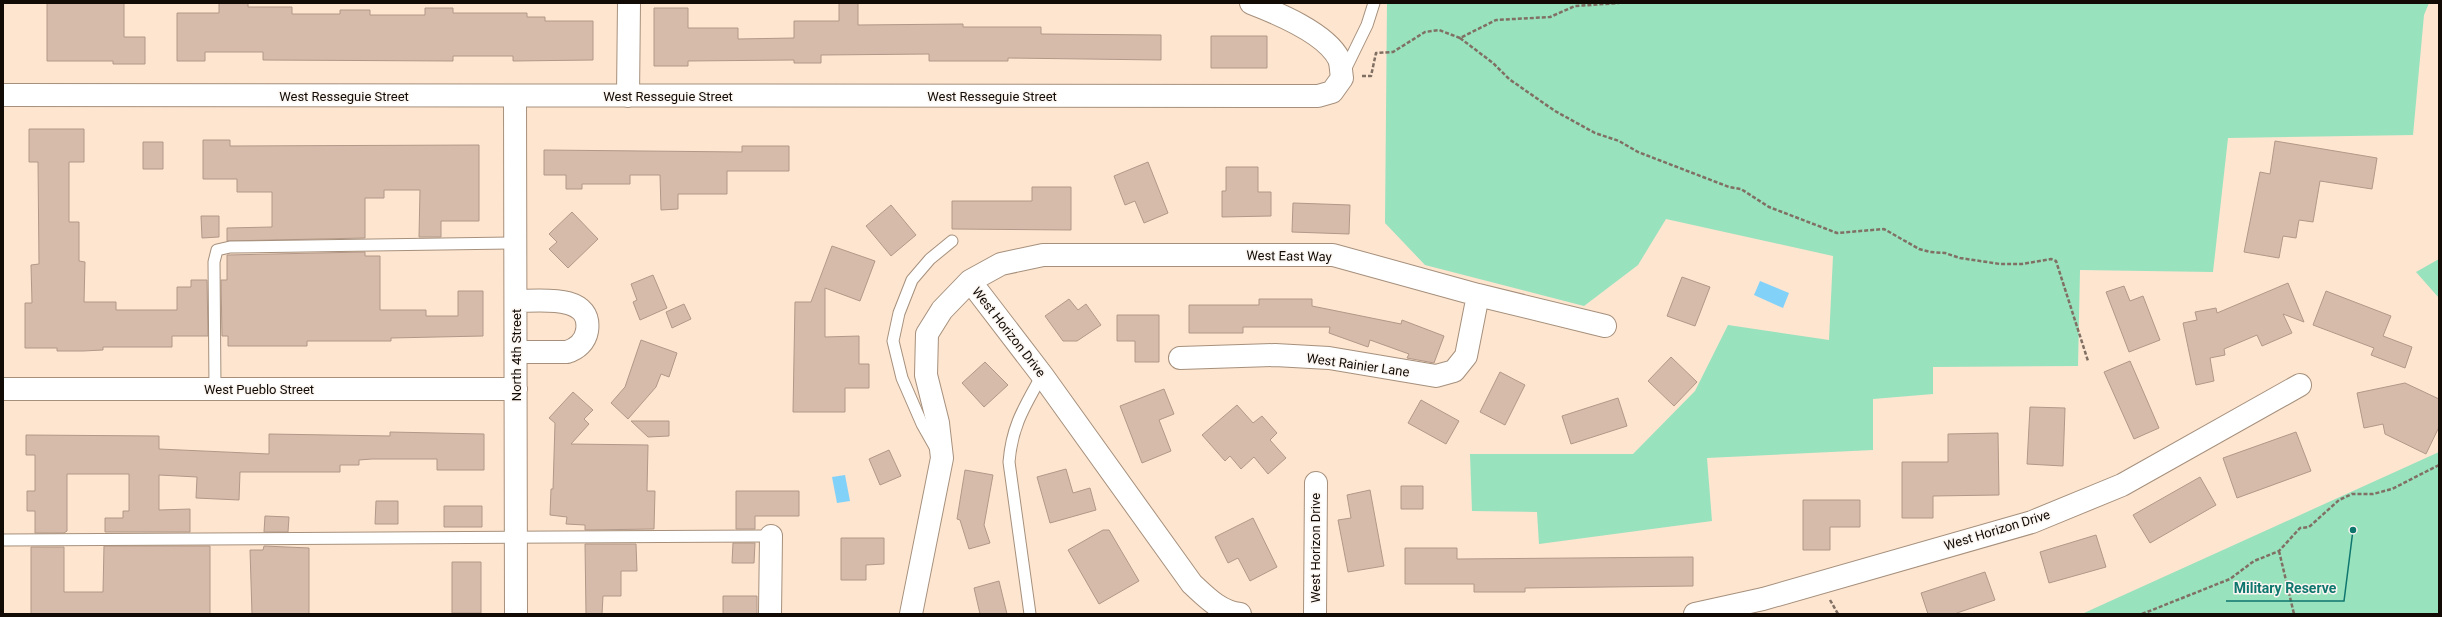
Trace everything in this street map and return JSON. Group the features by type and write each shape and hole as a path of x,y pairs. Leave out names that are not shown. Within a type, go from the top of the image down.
{"street":[{"path":"628,96 630,3"},
{"path":"1251,3 1285,17 1326,43 1339,60 1337,85"},
{"name":"West Resseguie Street","path":"3,95 1318,96 1337,85"},
{"name":"North 4th Street","path":"515,96 516,614"},
{"name":"West East Way","path":"970,281 1001,264 1043,255 1333,255 1478,295 1605,326"},
{"name":"West Horizon Drive","path":"911,614 942,458 938,423 926,375 928,334 942,310 970,281 1042,375 1192,584 1208,599 1233,614"},
{"name":"West Rainier Lane","path":"1180,358 1275,355 1329,358 1436,376 1454,371 1466,356 1478,295"},
{"path":"516,301 567,302 580,309 587,324 583,342 574,350 567,352 516,352"},
{"name":"West Horizon Drive","path":"1695,614 1764,599 2032,522 2122,485 2300,385"},
{"name":"West Pueblo Street","path":"3,389 516,389"},
{"name":"West Horizon Drive","path":"1315,614 1316,483"},
{"path":"770,614 771,536"}],"lane":[{"path":"1337,85 1367,25 1374,3"},
{"path":"942,458 922,424 902,378 893,341 899,313 912,280 930,259 952,241"},
{"path":"215,389 214,262 217,250 230,246 516,243"},
{"path":"1030,614 1009,462 1010,444 1016,424 1042,375"},
{"path":"3,540 771,536"}],"path":[{"path":"1460,38 1496,20 1550,17 1574,6 1618,3"},
{"path":"1337,85 1371,76 1376,53 1394,52 1425,32 1439,30 1460,38 1493,63 1508,79 1555,111 1595,133 1729,188 1741,189 1769,208 1784,211 1824,230 1837,233 1884,229 1919,249 1930,252 1945,253 1974,261 2000,264 2022,264 2051,259 2056,261 2088,361"},
{"path":"2142,614 2230,579 2254,561 2279,550 2300,528 2310,527 2339,500 2352,494 2373,494 2392,489 2439,465"},
{"path":"2279,550 2294,614"}],"green space":[{"path":"1387,3 2429,3 2424,15 2413,135 2228,138 2213,272 2080,270 2078,366 1933,367 1933,394 1873,399 1873,450 1707,458 1712,521 1539,544 1537,512 1472,511 1470,454 1633,454 1695,391 1728,325 1829,340 1833,256 1666,219 1638,265 1584,306 1425,265 1385,223"},
{"path":"2439,259 2439,298 2416,272"},
{"path":"2439,452 2439,614 2082,614 2095,608"}],"water":[{"path":"1760,281 1789,293 1783,308 1754,295"},
{"path":"845,475 850,501 837,503 832,477"}],"building":[{"path":"47,3 124,3 124,37 145,37 145,64 113,64 113,61 47,61"},
{"path":"219,3 248,3 248,7 292,7 292,14 340,14 340,10 370,10 370,15 425,15 425,8 453,8 453,13 527,13 527,17 545,17 545,21 593,21 593,60 513,61 513,56 453,56 453,61 263,60 263,52 205,52 205,61 177,61 177,13 219,13"},
{"path":"839,3 858,3 858,25 963,24 963,27 1041,27 1041,34 1161,35 1161,60 1008,58 1008,61 929,61 929,54 821,55 821,63 794,63 794,60 688,61 688,66 654,66 654,8 688,8 688,28 738,28 738,39 794,38 794,21 839,21"},
{"path":"1211,36 1267,36 1267,68 1211,68"},
{"path":"29,129 84,129 84,162 69,162 69,222 79,222 79,261 85,262 84,302 116,302 116,310 177,310 177,287 191,287 191,280 207,280 208,336 172,336 172,347 103,347 103,350 83,351 57,351 57,348 25,348 25,303 32,303 31,265 39,264 38,162 29,162"},
{"path":"203,140 230,140 230,146 479,145 479,221 441,221 441,237 419,237 420,190 384,190 384,198 365,198 365,238 227,241 227,228 272,227 272,192 237,192 237,179 203,179"},
{"path":"2275,141 2377,158 2372,189 2320,181 2313,222 2299,220 2296,238 2283,236 2279,258 2244,252 2260,172 2270,174"},
{"path":"143,142 163,142 163,169 143,169"},
{"path":"742,146 789,146 789,171 727,171 727,194 678,194 678,209 661,210 660,175 630,175 630,184 582,184 582,189 566,189 566,175 544,175 544,150 742,152"},
{"path":"1148,162 1168,213 1144,223 1135,201 1125,205 1114,176"},
{"path":"1226,167 1258,167 1258,192 1271,192 1271,216 1222,217 1222,191 1226,191"},
{"path":"1032,187 1071,187 1071,230 952,229 952,201 1032,201"},
{"path":"1293,203 1350,205 1349,234 1292,232"},
{"path":"891,205 916,235 891,256 866,226"},
{"path":"572,212 598,239 568,268 549,249 557,242 549,234"},
{"path":"201,216 219,216 219,237 202,238"},
{"path":"832,246 875,261 860,301 825,288 825,337 859,336 859,364 869,364 869,388 845,388 845,412 793,412 795,302 811,302"},
{"path":"365,252 365,256 380,256 380,310 426,310 426,316 458,316 458,291 483,291 483,336 391,338 391,341 307,341 307,346 228,346 228,336 222,336 221,280 227,280 227,255"},
{"path":"653,275 667,308 640,320 633,302 637,300 631,284"},
{"path":"1682,277 1710,287 1695,326 1667,316"},
{"path":"2288,283 2304,322 2283,314 2292,333 2262,346 2257,335 2224,349 2225,355 2210,358 2214,381 2196,385 2183,323 2197,320 2195,312 2216,308 2217,313"},
{"path":"2124,286 2130,301 2143,296 2160,340 2129,352 2106,292"},
{"path":"2326,291 2391,316 2383,336 2412,347 2405,368 2371,355 2374,348 2313,325"},
{"path":"1069,299 1078,310 1086,304 1101,325 1077,341 1063,341 1045,316"},
{"path":"1259,299 1312,299 1312,306 1401,324 1402,320 1444,336 1434,363 1407,358 1409,354 1370,340 1368,347 1329,333 1330,327 1243,327 1243,333 1189,333 1189,305 1259,305"},
{"path":"684,304 691,319 672,328 666,312"},
{"path":"1117,315 1159,315 1159,362 1135,362 1135,341 1117,341"},
{"path":"641,340 677,353 669,377 661,374 656,387 628,419 611,403 625,387"},
{"path":"1671,357 1697,382 1674,406 1648,381"},
{"path":"2130,361 2159,428 2134,439 2104,372"},
{"path":"985,362 1008,385 984,407 962,383"},
{"path":"1500,372 1525,385 1505,425 1480,412"},
{"path":"2405,383 2439,399 2439,427 2426,454 2385,434 2383,424 2364,428 2357,393"},
{"path":"1164,389 1174,414 1159,420 1171,451 1142,463 1120,406"},
{"path":"573,392 593,410 584,419 589,424 571,444 648,445 647,491 655,491 654,529 585,530 585,525 566,524 567,517 550,515 551,489 553,489 555,423 549,418"},
{"path":"1618,398 1627,426 1571,444 1562,416"},
{"path":"1421,400 1459,421 1446,444 1408,423"},
{"path":"1237,405 1253,423 1262,416 1277,433 1270,440 1286,458 1268,474 1254,457 1241,469 1230,456 1225,461 1202,435"},
{"path":"2030,407 2065,408 2063,466 2027,464"},
{"path":"631,421 669,421 669,436 648,437"},
{"path":"390,432 484,434 484,470 437,470 437,459 372,459 359,460 359,465 340,465 340,472 240,472 239,500 196,498 197,477 159,475 159,510 190,509 190,532 105,532 105,518 123,518 123,511 129,511 129,474 67,474 67,531 64,533 35,533 35,511 27,511 27,491 35,491 35,455 26,455 26,435 159,436 159,449 269,454 269,434 390,436"},
{"path":"2296,432 2311,471 2237,498 2223,458"},
{"path":"1998,433 1999,495 1933,496 1933,518 1902,518 1902,462 1948,462 1948,434"},
{"path":"889,450 901,476 880,485 869,459"},
{"path":"1066,469 1073,493 1090,488 1096,510 1050,523 1037,477"},
{"path":"965,470 993,475 984,525 990,543 969,549 960,520 957,519"},
{"path":"2200,477 2216,505 2150,543 2133,515"},
{"path":"1401,486 1423,486 1423,509 1401,509"},
{"path":"1370,490 1384,566 1348,572 1338,520 1351,518 1347,495"},
{"path":"736,491 799,491 799,516 755,516 755,529 736,529"},
{"path":"1803,500 1860,500 1860,527 1830,527 1830,550 1803,550"},
{"path":"376,501 398,501 398,524 375,524"},
{"path":"444,506 482,506 482,527 444,527"},
{"path":"265,516 289,517 288,532 264,532"},
{"path":"1253,518 1277,567 1250,581 1238,558 1228,563 1215,537"},
{"path":"1103,530 1109,530 1139,581 1099,604 1068,550"},
{"path":"2096,535 2106,567 2049,583 2040,552"},
{"path":"841,538 884,538 884,564 866,565 866,580 841,580"},
{"path":"733,543 755,543 754,563 732,563"},
{"path":"585,544 636,544 637,571 621,571 621,596 603,596 602,614 586,614"},
{"path":"104,546 210,546 210,614 31,614 31,547 64,547 64,592 103,592"},
{"path":"264,546 309,548 309,614 252,614 250,550 263,550"},
{"path":"1405,548 1457,548 1457,559 1693,557 1693,586 1525,588 1525,592 1474,592 1474,584 1405,584"},
{"path":"452,562 481,562 481,613 452,613"},
{"path":"1985,572 1995,600 1954,614 1928,614 1921,593"},
{"path":"999,581 1007,614 980,614 974,588"},
{"path":"723,596 757,596 757,614 723,614"}],"place":[{"name":"Military Reserve","path":"2353,530"}]}
